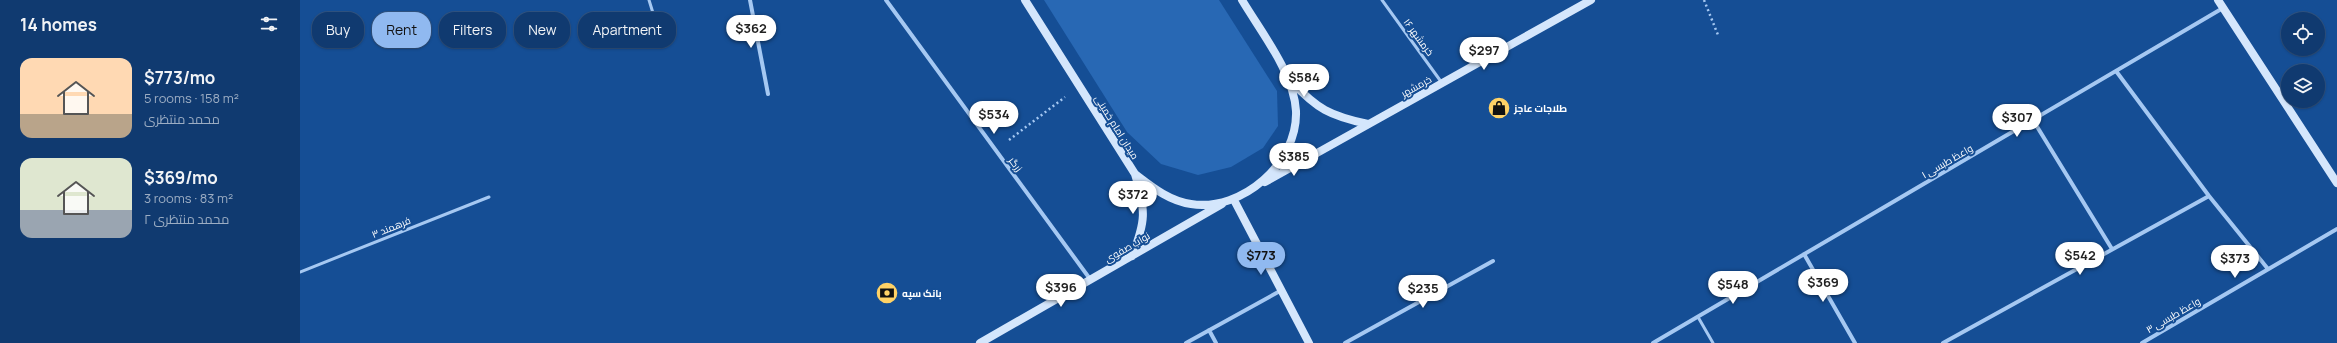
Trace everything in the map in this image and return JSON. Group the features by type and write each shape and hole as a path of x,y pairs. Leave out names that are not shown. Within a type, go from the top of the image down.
{"main road":[{"name":"میدان امام خمینی","path":"1025,0 1136,174 1161,194 1191,204 1222,203 1234,200 1251,190 1275,169 1291,143 1296,111 1290,80 1242,0"},
{"name":"خرمشهر","path":"1251,190 1591,0"},
{"path":"2218,0 2337,183"},
{"path":"1290,80 1311,103 1338,118 1368,124"},
{"path":"1132,256 1142,230 1144,201 1136,174"},
{"path":"1234,200 1308,343"},
{"name":"نواب صفوی","path":"980,343 1222,203"}],"street":[{"path":"750,0 768,94"},
{"name":"زرگر","path":"886,0 1090,280"},
{"name":"واعظ طبسی ۱","path":"1653,343 2223,8"},
{"path":"2116,71 2209,196 2268,269"},
{"path":"2033,120 2112,249"},
{"path":"1943,343 2209,196"},
{"name":"واعظ طبسی ۳","path":"2142,343 2337,229"},
{"path":"1804,254 1855,343"},
{"path":"1345,343 1492,261"},
{"path":"1186,343 1280,291"},
{"path":"1209,330 1216,343"}],"lane":[{"path":"649,0 653,12"},
{"name":"خرمشهر ۱۶","path":"1382,0 1442,83"},
{"name":"فرهمند ۳","path":"300,272 489,197"},
{"path":"1698,316 1712,343"}],"path":[{"path":"1704,0 1718,35"},
{"path":"996,150 1079,85"}],"shaded area":[{"path":"1044,0 1219,0 1277,91 1278,126 1263,148 1231,167 1198,175 1161,164 1127,132"}],"place":[{"name":"طلاجات عاجز","path":"1499,108"},
{"name":"بانک سپه","path":"887,293"}]}
